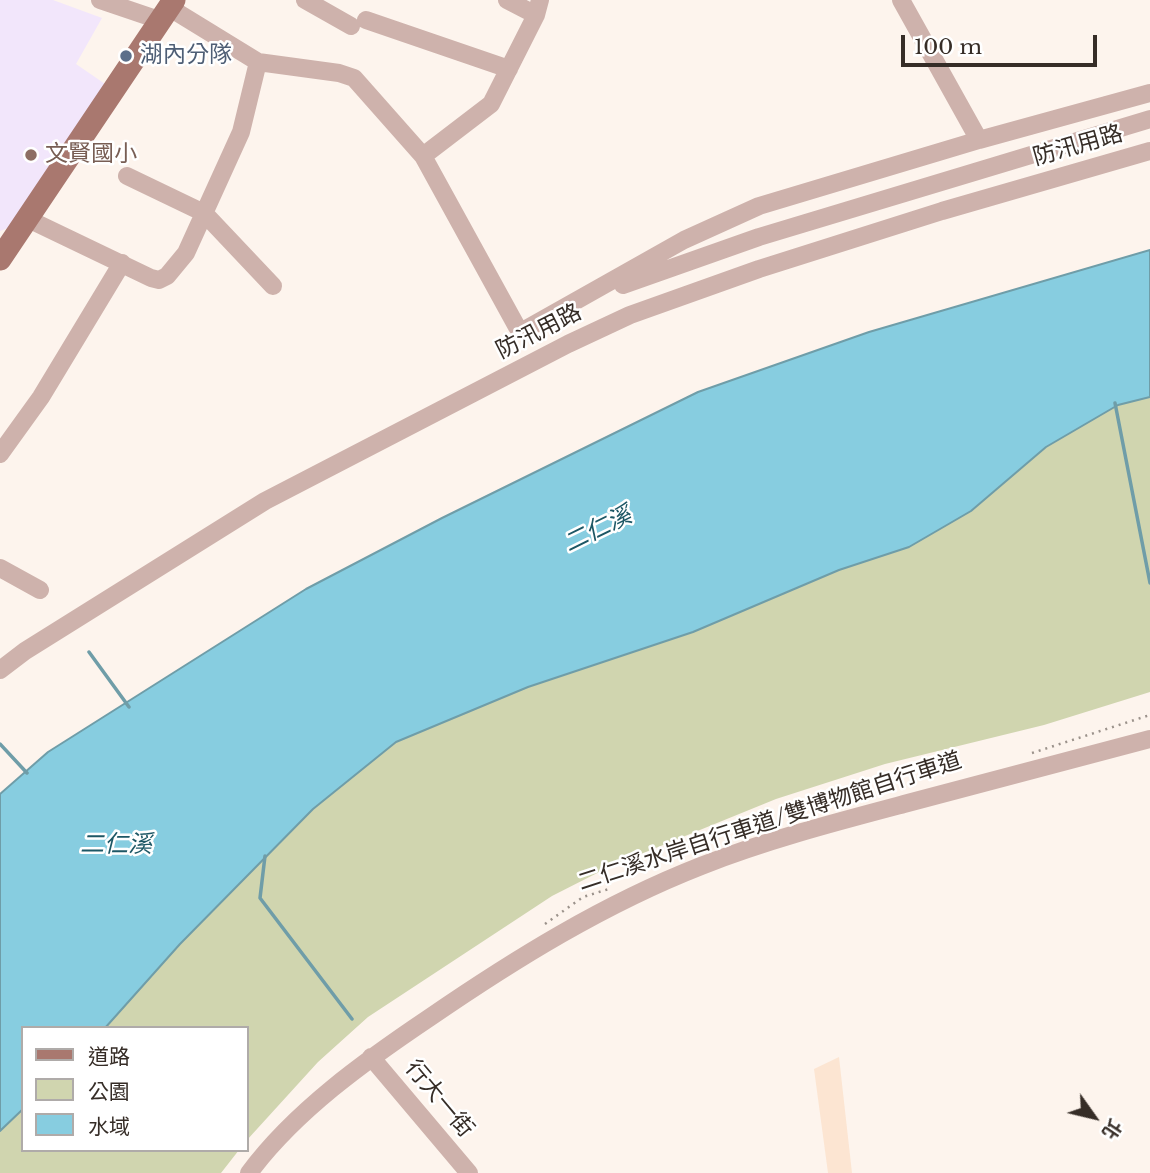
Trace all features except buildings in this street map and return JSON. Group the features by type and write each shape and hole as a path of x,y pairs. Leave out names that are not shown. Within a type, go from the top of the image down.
{"main road":[{"path":"0,259 168,9"}],"street":[{"path":"100,0 168,9 258,62 354,78 423,156 521,330 583,299 684,240 760,206 979,140 1150,93"},
{"path":"305,0 359,23 509,69"},
{"path":"423,156 491,104 538,7 507,0"},
{"path":"901,0 979,140"},
{"path":"27,219 151,278 159,280 167,276 186,254 242,132 258,62"},
{"path":"583,299 759,237 1150,119"},
{"name":"防汛用路","path":"0,670 25,651 265,501 568,344 630,315 942,211 1150,150"},
{"path":"127,176 204,213 273,286"},
{"path":"0,454 41,397 122,263"},
{"path":"0,568 40,590"},
{"path":"249,1173 261,1157 311,1108 371,1057 501,968 608,907 702,865 860,816 1150,739"},
{"name":"行大一街","path":"371,1057 468,1173"}],"path":[{"path":"1031,753 1150,715"},
{"name":"二仁溪水岸自行車道/雙博物館自行車道","path":"539,929 583,897 623,884"}],"shaded area":[{"name":"文賢國小","path":"0,0 53,0 102,18 76,64 108,86 16,225 0,231"},
{"path":"839,1057 852,1173 828,1173 814,1069"}],"green space":[{"path":"1150,397 1150,692 1044,725 885,764 776,799 609,867 552,896 368,1017 318,1062 248,1139 248,1026 107,1026 180,944 313,809 396,742 528,687 693,632 839,570 909,547 971,511 1046,447 1118,405"},
{"path":"21,1111 21,1152 237,1152 221,1173 0,1173 0,1131"}],"water":[{"name":"二仁溪","path":"1150,250 1150,397 1118,405 1046,447 971,511 909,547 839,570 693,632 528,687 396,742 313,809 180,944 107,1026 21,1026 21,1111 0,1131 0,794 48,752 306,589 442,518 698,392 869,332"}],"waterway":[{"path":"1115,403 1150,583"},
{"path":"89,652 129,707"},
{"path":"0,744 27,773"},
{"path":"265,856 260,898 352,1019"}],"place":[{"name":"湖內分隊","path":"126,56"},
{"name":"文賢國小","path":"31,155"}]}
